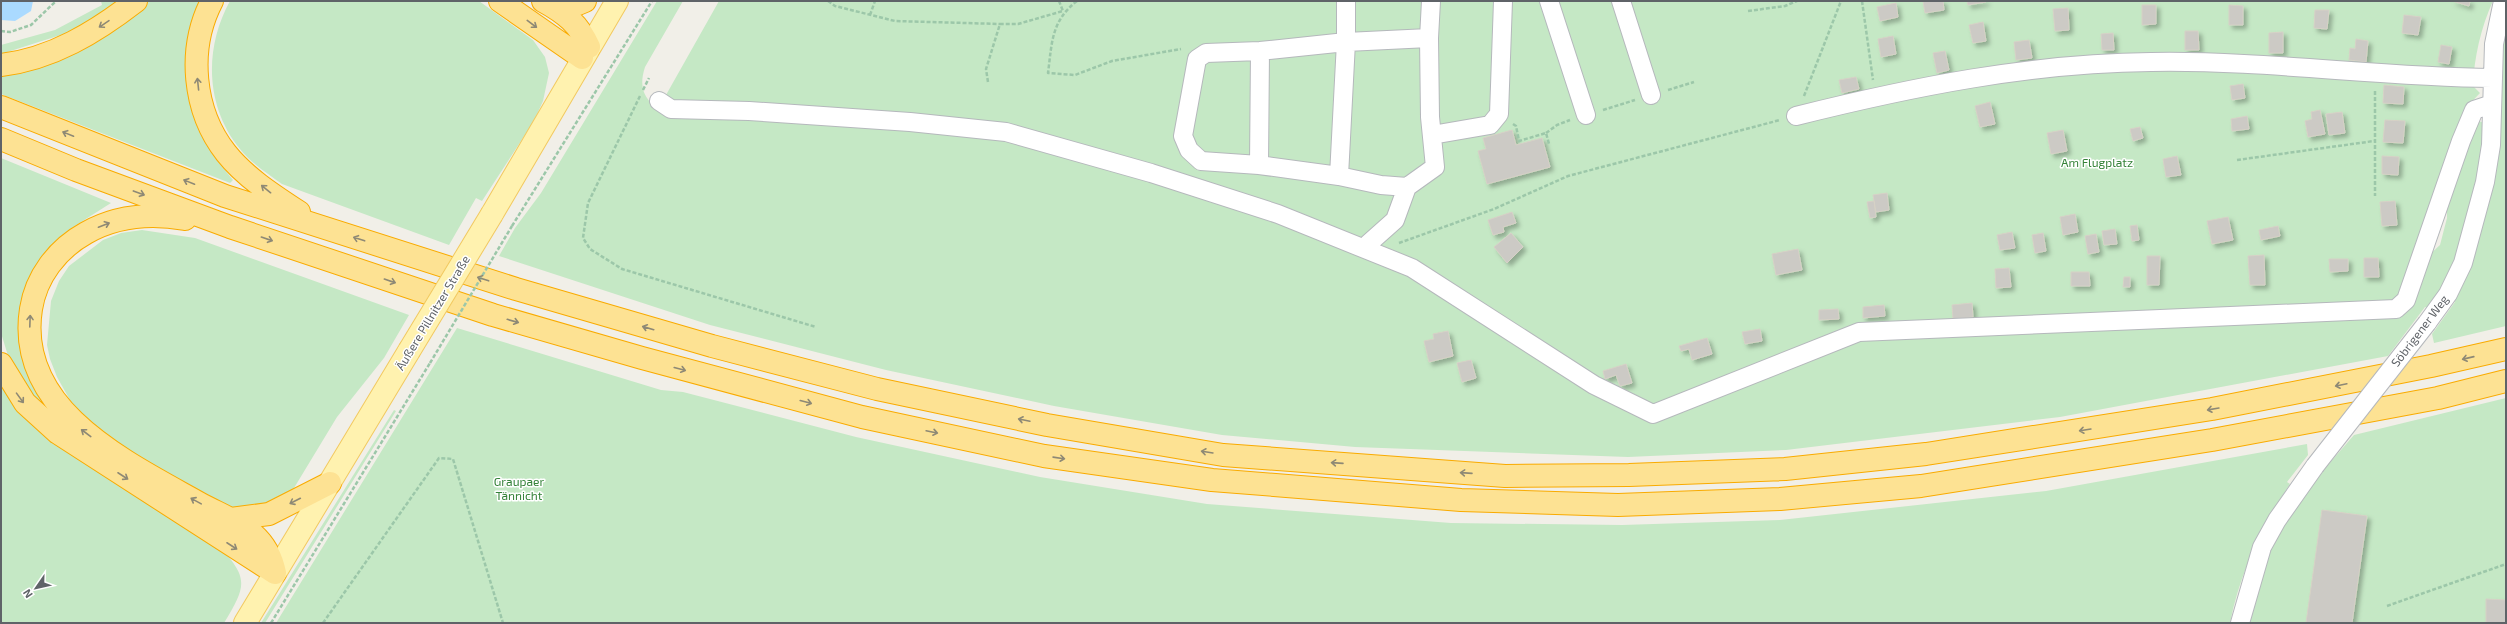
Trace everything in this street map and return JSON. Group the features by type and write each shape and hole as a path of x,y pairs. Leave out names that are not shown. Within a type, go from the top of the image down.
{"highway":[{"path":"1,65 35,58 62,48 89,35 136,1"},
{"path":"212,1 201,29 196,69 198,91 213,134 226,153 252,178 322,227"},
{"path":"500,1 585,52"},
{"path":"552,6 585,1"},
{"path":"552,6 578,27 585,52"},
{"path":"1,107 225,196 516,289 712,346 877,389 1047,426 1224,454 1505,476 1629,475 1785,469 1926,454 2219,408 2431,366 2506,349"},
{"path":"1,139 76,170 230,226 493,316 642,358 862,417 1044,456 1212,480 1461,500 1618,505 1780,499 1921,486 2212,440 2438,398 2506,381"},
{"path":"230,226 152,215 128,218 92,229 62,250 49,265 34,294 29,320 30,340 35,361 52,397 65,414 95,440 180,492 248,529 264,544 275,573"},
{"path":"1,364 25,404 58,433 275,573"},
{"path":"231,519 269,514 330,483"}],"main road":[{"name":"Äußere Pillnitzer Straße","path":"245,623 492,214 585,52 617,1"}],"street":[{"path":"1339,176 1346,42 1346,1"},
{"path":"1373,250 1395,220 1408,187 1435,167 1432,135 1428,38 1431,1"},
{"path":"1549,1 1586,115"},
{"path":"1621,1 1652,95"},
{"name":"Söbrigener Weg","path":"2240,623 2262,547 2277,520 2315,466 2427,323 2448,294 2460,269 2485,182 2491,145 2494,44 2502,1"},
{"path":"1432,135 1490,125 1499,114 1505,2"},
{"path":"1408,187 1380,185 1339,176 1259,165 1201,161 1189,150 1184,136 1198,59 1206,53 1260,52 1346,42 1428,38"},
{"path":"1259,165 1260,52"},
{"path":"1796,116 1876,96 2000,74 2150,62 2216,62 2450,78 2492,78"},
{"path":"659,101 671,109 910,122 1006,132 1151,173 1278,214 1373,250 1412,268 1594,385 1653,414 1859,332 2396,309 2406,300 2460,141 2474,110 2492,104"}],"path":[{"path":"1,31 10,32 31,25 44,15 54,1"},
{"path":"271,623 512,226 652,1"},
{"path":"828,1 835,6 895,22 1000,24 1018,24 1063,11 1077,1"},
{"path":"870,15 875,1"},
{"path":"1059,1 1063,11 1054,31 1048,73 1075,75 1112,61 1187,48 1206,53"},
{"path":"1748,11 1785,6 1798,1"},
{"path":"1373,250 1380,250 1494,209 1568,176 1796,116 1841,1"},
{"path":"1862,1 1876,96"},
{"path":"988,82 986,69 1000,24"},
{"path":"2375,72 2375,196"},
{"path":"649,78 588,203 583,238 590,249 622,270 816,327"},
{"path":"1496,117 1516,126 1519,140 1546,133 1557,125 1586,115 1694,82"},
{"path":"1546,133 1549,144"},
{"path":"2237,160 2374,141"},
{"path":"323,623 439,458 453,459 503,623"},
{"path":"2387,606 2506,564"}],"green space":[{"path":"101,1 122,1 86,27 1,54 1,45 55,30 102,5"},
{"path":"149,1 205,1 190,100 199,131 215,158 233,180 230,183 1,94 1,77 38,68 121,23"},
{"path":"230,1 479,1 533,40 545,57 549,73 543,101 534,121 482,201 476,198 449,245 282,184 244,154 228,132 220,114 212,76 216,38"},
{"name":"Am Flugplatz","path":"657,1 683,1 645,67 642,83 643,90 649,101 667,116 676,101 666,95 719,1 2493,1 2482,32 2475,65 2473,86 2480,93 2465,109 2400,315 2414,304 2427,257 2440,245 2447,218 2447,201 2472,129 2479,121 2486,124 2479,172 2468,219 2461,242 2442,287 2429,308 2425,307 2388,356 2060,417 1786,450 1628,457 1355,447 1222,435 1054,406 886,370 710,325 499,256 515,228 541,193"},
{"path":"2506,26 2506,326 2434,343 2432,334 2455,302 2452,300 2467,268"},
{"path":"1,158 111,203 70,229 49,248 35,271 27,294 63,425 39,407 9,359 1,333"},
{"path":"142,230 195,238 409,315 384,358 337,417 294,488 280,502 232,509 122,447 75,409 57,377 50,359 47,345 51,301 59,281 69,266 103,240 121,233"},
{"name":"Graupaer Tännicht","path":"457,328 661,390 683,392 856,437 1040,477 1207,504 1451,523 1622,525 1780,520 2046,491 2307,444 2308,455 2287,482 2290,484 2261,533 2253,550 2234,604 2230,623 276,623"},
{"path":"1,380 217,544 235,565 241,581 241,590 224,623 1,623"},
{"path":"2506,398 2506,623 2246,623 2268,552 2282,525 2307,489 2354,435"},
{"path":"394,410 396,411 265,623 261,623"}],"water":[{"path":"1,1 33,1 31,11 15,21 1,20"}],"building":[{"path":"1923,1 1943,1 1944,10 1925,13"},
{"path":"1967,1 1986,1 1986,2 1968,5"},
{"path":"2452,1 2470,1 2469,6"},
{"path":"1896,3 1898,17 1880,21 1877,7"},
{"path":"2142,5 2156,5 2156,24 2142,25"},
{"path":"2229,5 2243,6 2243,25 2229,25"},
{"path":"2068,8 2069,30 2055,31 2053,9"},
{"path":"2315,10 2329,10 2327,29 2314,28"},
{"path":"2404,15 2421,17 2418,35 2402,33"},
{"path":"1983,22 1986,41 1973,43 1969,25"},
{"path":"2185,31 2198,31 2199,50 2185,50"},
{"path":"2283,32 2283,53 2269,53 2269,33"},
{"path":"2113,33 2114,50 2102,50 2101,34"},
{"path":"1893,36 1896,54 1881,57 1878,39"},
{"path":"2356,39 2368,41 2366,62 2349,60 2350,48 2355,49"},
{"path":"2029,40 2032,58 2016,60 2014,42"},
{"path":"2441,45 2452,47 2449,64 2438,62"},
{"path":"1945,51 1949,70 1937,73 1933,53"},
{"path":"1856,77 1859,89 1842,93 1839,80"},
{"path":"2243,84 2245,98 2232,100 2230,86"},
{"path":"2384,85 2404,87 2403,104 2383,103"},
{"path":"1990,102 1995,124 1980,127 1975,106"},
{"path":"2320,110 2325,134 2308,137 2305,121 2312,119 2311,112"},
{"path":"2342,112 2345,133 2329,135 2326,114"},
{"path":"2247,116 2249,129 2232,131 2231,119"},
{"path":"2385,120 2405,121 2403,143 2383,142"},
{"path":"2140,127 2143,138 2133,141 2130,129"},
{"path":"1512,130 1516,145 1542,138 1550,167 1487,184 1478,151 1486,149 1483,138"},
{"path":"2063,130 2067,151 2051,154 2047,133"},
{"path":"2177,156 2181,175 2166,177 2163,159"},
{"path":"2382,156 2399,157 2398,175 2382,174"},
{"path":"1887,193 1889,210 1876,212 1873,195"},
{"path":"1874,201 1876,217 1870,218 1867,202"},
{"path":"2395,201 2397,225 2382,226 2380,202"},
{"path":"1512,212 1516,223 1503,227 1504,232 1493,235 1488,220"},
{"path":"2075,214 2078,232 2063,235 2060,217"},
{"path":"2228,217 2233,240 2212,244 2207,221"},
{"path":"2137,225 2139,240 2132,241 2130,226"},
{"path":"2278,226 2280,236 2261,240 2259,230"},
{"path":"2115,229 2117,244 2104,245 2102,231"},
{"path":"2012,232 2015,248 2000,250 1997,235"},
{"path":"1511,233 1523,247 1507,263 1494,247"},
{"path":"2043,233 2046,251 2035,253 2032,235"},
{"path":"2096,234 2099,252 2088,254 2085,236"},
{"path":"1798,249 1802,270 1776,275 1772,254"},
{"path":"2264,255 2265,285 2250,285 2248,256"},
{"path":"2147,256 2160,256 2159,285 2147,285"},
{"path":"2364,258 2378,258 2379,277 2364,277"},
{"path":"2329,259 2348,259 2348,271 2330,272"},
{"path":"2009,268 2011,287 1996,288 1995,269"},
{"path":"2071,272 2089,272 2090,286 2071,286"},
{"path":"2124,277 2130,277 2130,287 2123,287"},
{"path":"1972,303 1973,317 1953,319 1952,305"},
{"path":"1884,305 1885,316 1863,318 1863,307"},
{"path":"1838,309 1839,319 1819,320 1819,310"},
{"path":"1760,329 1762,341 1745,344 1742,332"},
{"path":"1448,331 1453,356 1429,362 1424,341 1434,339 1433,334"},
{"path":"1707,338 1712,354 1692,360 1689,349 1681,351 1679,346"},
{"path":"1471,360 1476,378 1462,382 1457,363"},
{"path":"1626,364 1632,383 1620,386 1616,375 1605,379 1603,371"},
{"path":"2322,510 2367,516 2352,623 2306,623"},
{"path":"2486,599 2506,600 2506,623 2486,623"}]}
